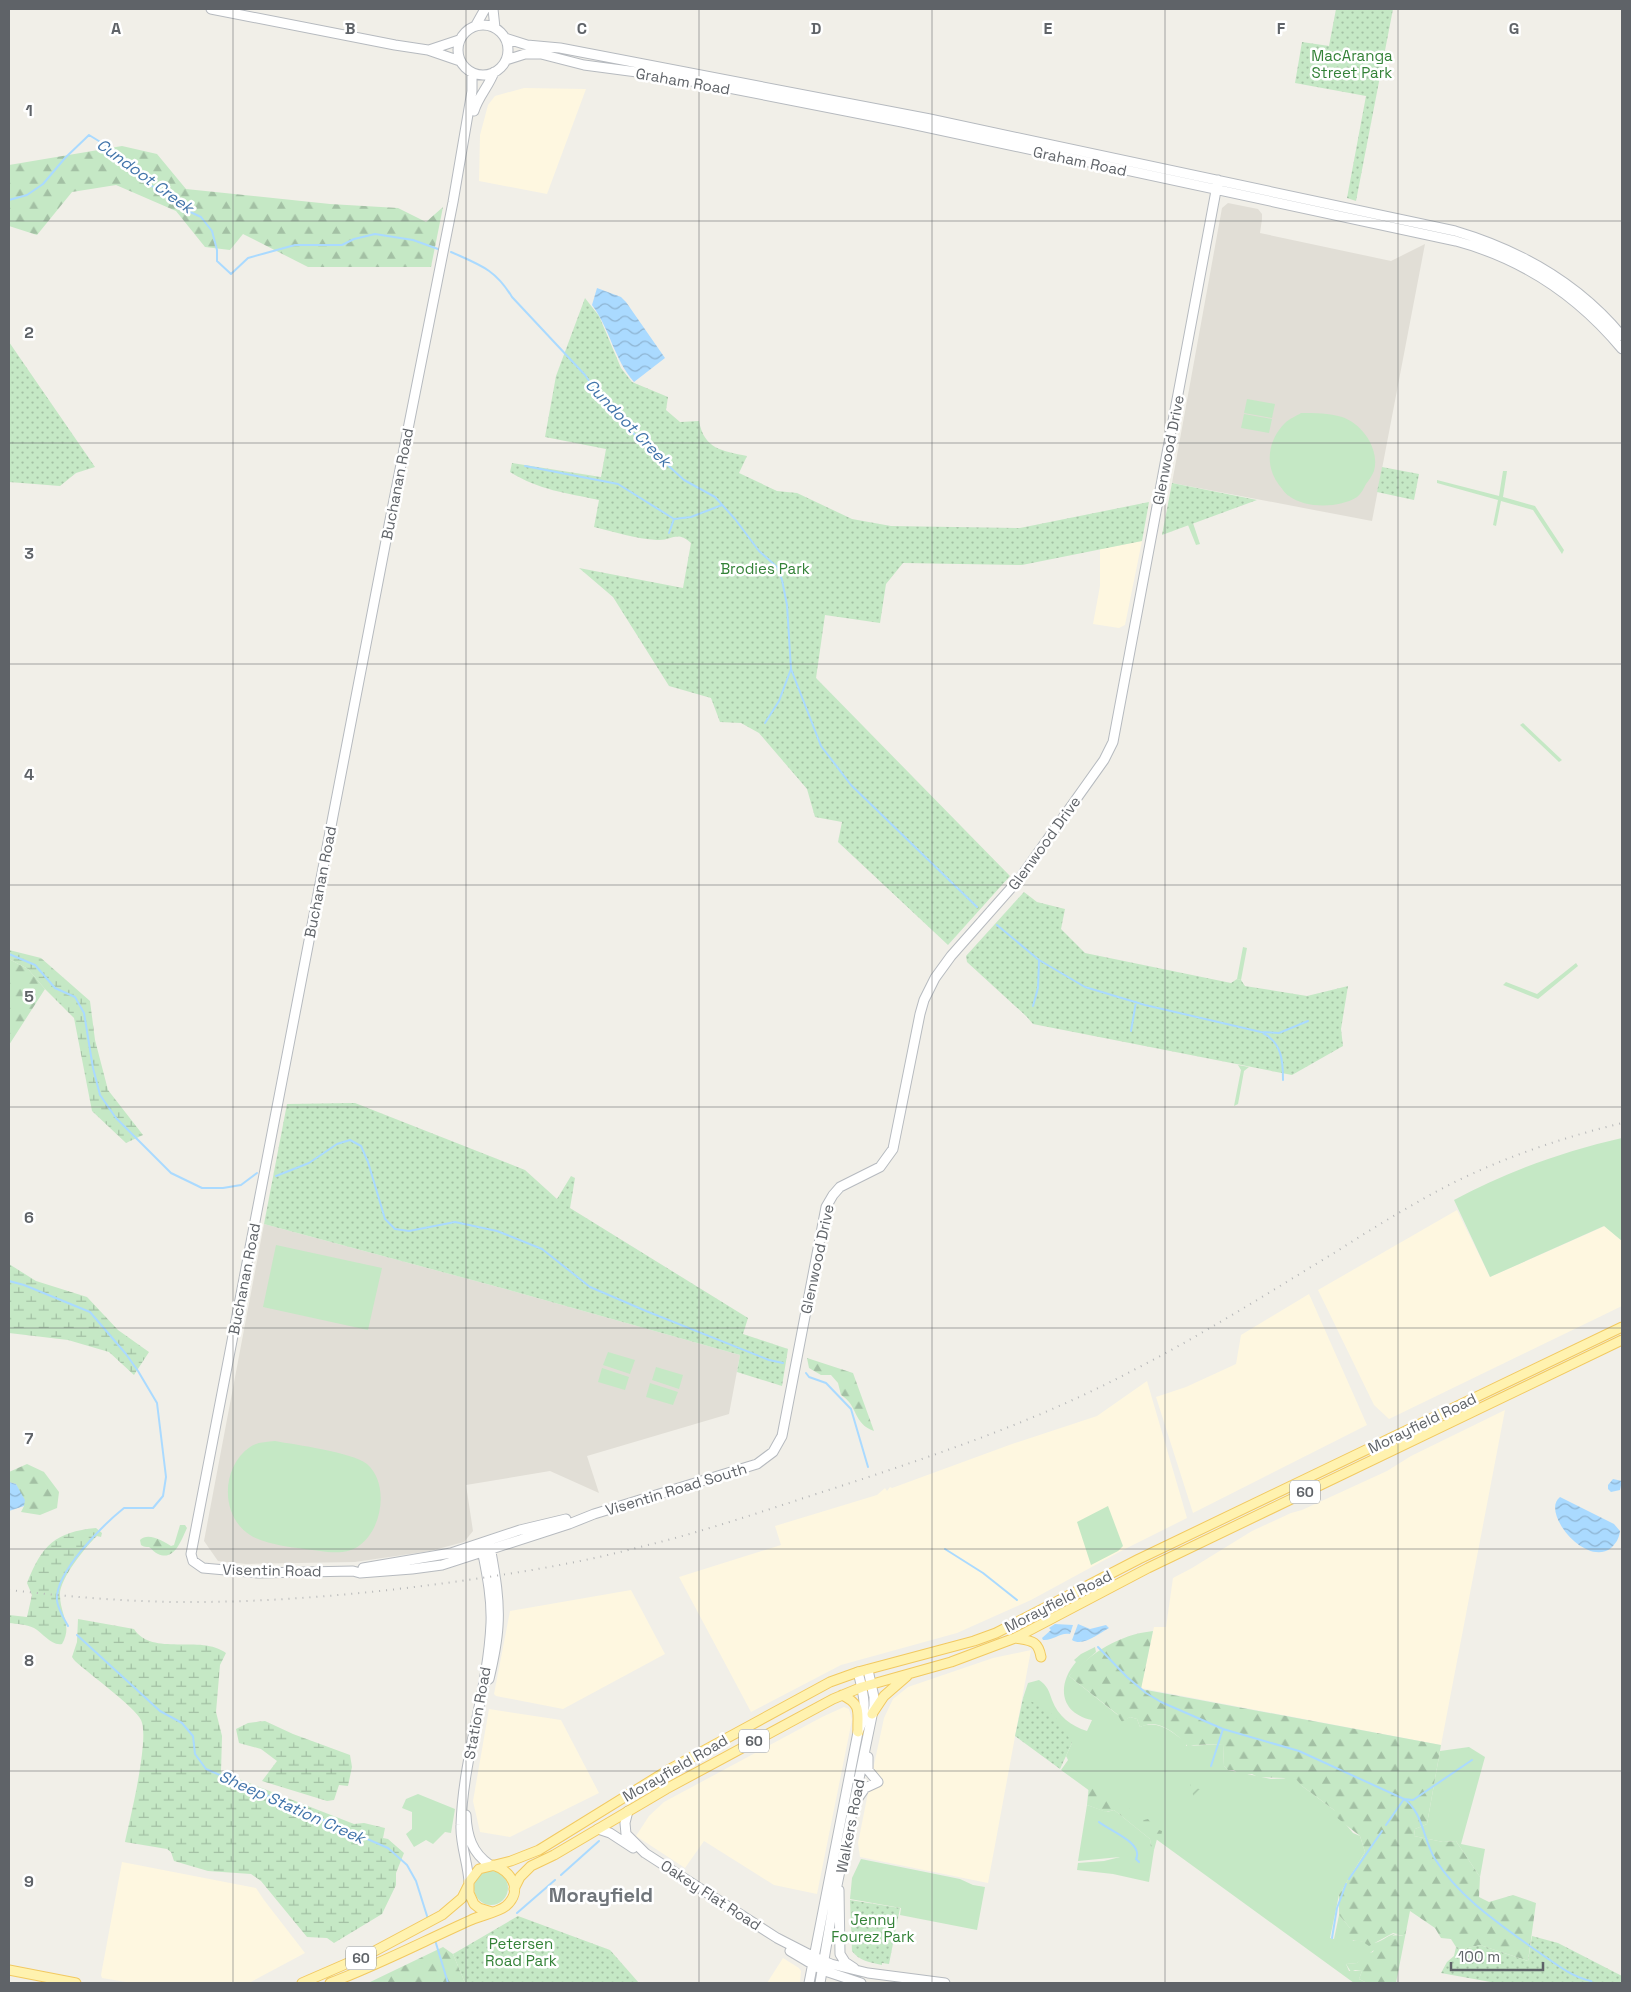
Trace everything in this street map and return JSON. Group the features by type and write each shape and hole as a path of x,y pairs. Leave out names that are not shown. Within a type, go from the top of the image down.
{"main road":[{"path":"211,9 428,50 460,60"},
{"path":"476,25 485,9"},
{"path":"493,9 495,28"},
{"path":"476,25 489,25 495,28 505,38 508,45 506,60 494,72 479,75 465,68 460,60 458,47 460,40 469,28 476,25"},
{"name":"Graham Road","path":"505,38 527,45 560,48 924,118 1450,230 1486,241 1532,262 1559,279 1594,306 1622,336"},
{"path":"428,50 460,40"},
{"name":"Graham Road","path":"506,60 525,54 541,54 584,66 663,76 902,122 1456,241 1493,253 1530,270 1563,291 1604,327 1622,348"},
{"name":"Buchanan Road","path":"193,1561 191,1554 222,1390 452,202 473,87 472,72"},
{"name":"Buchanan Road","path":"452,202 457,191 474,109 480,95 490,83 494,72"},
{"name":"Glenwood Drive","path":"773,1452 782,1436 826,1207 833,1194 840,1187 880,1167 893,1149 919,1021 927,993 951,956 1020,878 1104,760 1113,742 1218,180"},
{"name":"Morayfield Road","path":"491,1865 521,1858 538,1850 705,1749 823,1686 858,1672 974,1641 1007,1628 1148,1555 1622,1327"},
{"name":"Morayfield Road","path":"514,1889 520,1877 531,1866 554,1855 771,1731 842,1695 872,1684 951,1662 1014,1638 1148,1568 1622,1340"},
{"name":"Visentin Road South","path":"486,1546 569,1524 576,1520 757,1464 773,1452"},
{"name":"Visentin Road","path":"193,1561 197,1566 203,1568 258,1573 380,1572 431,1567 452,1562 486,1546"},
{"name":"Station Road","path":"486,1546 497,1594 498,1625 466,1807 467,1828 471,1844 478,1855 491,1865"},
{"name":"Station Road","path":"469,1884 461,1826 471,1743 490,1632 490,1595 486,1546"},
{"path":"1014,1638 1032,1641 1039,1648 1041,1658"},
{"name":"Walkers Road","path":"820,1983 835,1895 872,1714 874,1698 868,1670"},
{"name":"Walkers Road","path":"808,1983 858,1732 862,1723 865,1704 858,1672"},
{"path":"872,1714 884,1696 910,1673"},
{"path":"842,1695 851,1699 858,1707 858,1732"},
{"path":"855,1802 865,1788 878,1782 868,1768 868,1737"},
{"name":"Oakey Flat Road","path":"628,1811 624,1827 626,1834 645,1853 777,1938 783,1946 860,1983"},
{"name":"Oakey Flat Road","path":"598,1829 610,1833 635,1850 645,1853"},
{"path":"491,1865 508,1872 514,1889"},
{"name":"60","path":"302,1983 351,1963 442,1915 462,1898 479,1869 491,1865"},
{"path":"469,1884 469,1893 474,1904 479,1908 492,1912"},
{"path":"838,1887 840,1895 840,1954 845,1962 856,1970"},
{"name":"60","path":"330,1983 508,1904 514,1889"},
{"name":"Oakey Flat Road","path":"823,1966 945,1983"},
{"path":"9,1970 76,1983"}],"shaded area":[{"path":"524,88 586,89 547,194 479,181 480,135 488,105 495,96"},
{"path":"1228,203 1258,209 1262,214 1260,233 1391,261 1425,244 1372,521 1172,483 1222,208"},
{"path":"1142,541 1125,625 1119,628 1093,624 1100,586 1100,549"},
{"path":"1457,1210 1490,1277 1605,1226 1622,1241 1622,1306 1389,1419 1374,1405 1318,1290"},
{"path":"264,1224 740,1355 729,1414 587,1456 599,1493 550,1471 466,1485 473,1531 464,1542 430,1551 355,1562 246,1564 218,1561 204,1541"},
{"path":"1309,1294 1367,1425 1193,1513 1156,1397 1186,1387 1236,1364 1241,1335"},
{"path":"1147,1381 1187,1518 1031,1600 957,1633 841,1665 751,1712 679,1577 781,1545 775,1526 877,1495 885,1488 887,1491 890,1487 892,1488 1012,1444 1097,1416"},
{"path":"1505,1410 1441,1745 1141,1688 1154,1627 1166,1627 1173,1578 1252,1531 1387,1471 1411,1456"},
{"path":"631,1590 665,1654 563,1709 496,1696 494,1694 510,1611"},
{"path":"1031,1650 988,1883 860,1857 858,1843 868,1793 884,1718 893,1699 908,1687 993,1658"},
{"path":"844,1707 849,1709 852,1720 817,1894 774,1885 704,1841 685,1868 636,1836 649,1816 664,1802"},
{"path":"489,1709 561,1720 599,1793 510,1837 480,1832 473,1801"},
{"path":"122,1862 256,1888 305,1953 249,1983 132,1983 102,1978"},
{"path":"783,1958 799,1968 801,1971 800,1983 767,1983"}],"green space":[{"name":"MacAranga Street Park","path":"1336,9 1393,9 1356,201 1347,198 1366,96 1295,83 1302,42 1329,46"},
{"path":"122,146 157,154 186,189 330,204 398,208 426,222 443,207 431,267 308,267 243,234 230,250 205,247 176,211 116,185 72,192 37,235 9,226 9,165"},
{"name":"Brodies Park","path":"585,298 599,316 621,368 632,382 668,397 666,410 680,422 699,421 705,438 716,447 747,456 739,473 777,491 797,493 852,519 891,526 1020,528 1149,502 1142,541 1022,565 903,563 886,584 880,623 825,615 816,678 1010,876 948,945 838,842 842,822 815,817 807,789 759,733 741,723 720,722 711,698 669,686 613,597 579,568 683,588 691,543 682,537 662,540 649,539 594,527 599,500 542,487 510,472 512,463 601,477 606,449 545,437 556,376"},
{"path":"9,342 95,467 76,473 60,486 9,482"},
{"path":"1247,399 1275,404 1272,418 1244,413"},
{"path":"1301,413 1327,414 1350,420 1357,425 1368,439 1374,455 1374,471 1357,497 1350,501 1332,505 1314,505 1296,500 1286,494 1279,485 1271,469 1270,453 1272,445 1279,430 1285,423"},
{"path":"1244,414 1272,419 1269,433 1241,428"},
{"path":"1382,467 1419,474 1414,500 1377,492"},
{"path":"1503,471 1507,471 1503,497 1535,506 1564,550 1562,554 1533,510 1501,501 1496,526 1493,525 1498,500 1437,483 1437,480 1499,496"},
{"path":"1172,483 1257,500 1162,535"},
{"path":"1193,523 1200,544 1196,545 1188,525"},
{"path":"1523,723 1562,760 1559,762 1520,725"},
{"path":"1024,892 1037,902 1065,909 1061,929 1085,953 1231,983 1237,979 1241,980 1245,986 1307,996 1348,986 1341,1029 1343,1046 1292,1075 1033,1024 967,962 966,956"},
{"path":"1243,947 1247,948 1241,980 1237,979"},
{"path":"9,950 41,958 90,1001 95,1040 108,1090 143,1135 126,1143 92,1111 74,1018 28,969 9,959"},
{"path":"9,959 28,969 45,989 9,1045"},
{"path":"1576,963 1578,966 1538,999 1503,985 1506,982 1537,994"},
{"path":"1238,1065 1249,1067 1244,1071 1238,1104 1234,1106 1241,1070"},
{"path":"355,1103 525,1170 557,1199 571,1176 575,1178 570,1208 748,1318 743,1334 788,1349 782,1386 737,1372 740,1355 264,1224 287,1104"},
{"path":"1622,1138 1622,1241 1604,1226 1490,1277 1454,1200 1494,1180 1536,1163"},
{"path":"276,1245 382,1268 368,1330 263,1307"},
{"path":"9,1264 36,1281 87,1297 118,1330 149,1352 134,1375 109,1352 68,1340 9,1333"},
{"path":"608,1352 635,1360 630,1374 603,1365"},
{"path":"807,1358 853,1373 874,1431 862,1424 850,1404 841,1395 838,1383 831,1375 821,1375 809,1368"},
{"path":"656,1367 683,1375 679,1389 652,1380"},
{"path":"602,1368 629,1377 625,1390 598,1382"},
{"path":"650,1383 678,1392 673,1405 646,1397"},
{"path":"275,1441 349,1456 367,1464 374,1472 381,1493 378,1517 374,1528 360,1545 351,1550 336,1552 294,1548 257,1539 240,1527 233,1516 229,1504 229,1479 240,1456 250,1447 259,1443"},
{"path":"27,1464 44,1472 59,1492 57,1508 40,1515 21,1512 24,1506 16,1484 9,1482 9,1472"},
{"path":"1108,1506 1123,1546 1118,1551 1091,1565 1077,1522"},
{"path":"180,1525 185,1525 187,1528 177,1548 169,1555 158,1554 149,1547 141,1545 140,1540 151,1537 171,1546 174,1545"},
{"path":"96,1528 102,1533 101,1537 97,1536 86,1547 68,1572 61,1589 60,1595 66,1625 62,1644 54,1643 31,1627 9,1623 9,1615 27,1617 32,1595 27,1583 38,1559 45,1550 60,1537"},
{"path":"78,1619 134,1629 142,1637 152,1642 204,1645 226,1653 220,1665 216,1712 222,1736 221,1772 354,1824 364,1823 385,1828 383,1838 388,1839 404,1853 396,1873 396,1885 382,1914 334,1943 327,1938 307,1937 261,1881 251,1874 208,1871 174,1861 171,1852 167,1849 125,1842 138,1779 143,1729 137,1714 72,1657 77,1642"},
{"path":"1153,1631 1141,1689 1441,1745 1427,1824 1415,1829 1414,1836 1443,1842 1456,1841 1480,1877 1479,1897 1489,1902 1513,1895 1536,1903 1528,1961 1480,1945 1464,1949 1456,1947 1451,1939 1441,1938 1435,1928 1410,1911 1396,1983 1367,1983 1359,1979 1362,1971 1355,1970 1351,1972 1346,1964 1357,1963 1365,1954 1373,1952 1374,1949 1391,1937 1404,1935 1393,1933 1369,1946 1363,1942 1345,1939 1350,1928 1339,1915 1339,1895 1365,1852 1360,1836 1336,1817 1334,1810 1302,1786 1295,1778 1289,1781 1284,1778 1258,1777 1252,1774 1239,1774 1234,1770 1228,1770 1224,1766 1223,1744 1188,1747 1178,1736 1162,1726 1151,1724 1140,1727 1137,1719 1130,1717 1122,1722 1117,1714 1069,1676 1087,1659 1107,1646 1128,1636"},
{"path":"1095,1647 1096,1652 1069,1676 1124,1720 1130,1717 1137,1719 1140,1727 1153,1725 1164,1728 1186,1742 1186,1746 1223,1744 1224,1766 1228,1770 1271,1779 1296,1778 1302,1786 1334,1810 1353,1833 1360,1836 1365,1852 1339,1895 1330,1938 1334,1939 1339,1915 1350,1928 1353,1941 1373,1943 1394,1934 1399,1933 1404,1934 1404,1936 1395,1934 1357,1963 1346,1964 1349,1971 1362,1971 1359,1979 1367,1983 1354,1983 1061,1770 1068,1760 1066,1756 1072,1743 1023,1698 1028,1683 1039,1680 1047,1688 1061,1716 1070,1723 1087,1731 1092,1720 1073,1711 1064,1697 1064,1688 1066,1679 1076,1662 1074,1660"},
{"path":"1023,1698 1053,1714 1072,1743 1060,1769 1015,1736"},
{"path":"265,1721 293,1734 350,1755 352,1767 348,1786 339,1785 334,1800 327,1801 262,1781 277,1761 261,1749 239,1743 236,1729 248,1723"},
{"path":"1469,1747 1485,1757 1461,1844 1485,1849 1480,1877 1456,1841 1443,1842 1414,1836 1415,1829 1427,1824 1440,1751"},
{"path":"1092,1781 1131,1810 1135,1810 1144,1820 1148,1819 1156,1829 1162,1831 1161,1837 1157,1839 1154,1850 1151,1849 1150,1839 1114,1810 1106,1812 1087,1805 1089,1785"},
{"path":"1190,1784 1192,1787 1203,1790 1195,1802"},
{"path":"418,1794 455,1809 451,1833 445,1832 433,1844 426,1840 414,1847 406,1834 412,1829 412,1812 402,1808 406,1799"},
{"path":"1087,1805 1107,1812 1114,1810 1150,1839 1151,1847 1154,1850 1149,1882 1113,1874 1077,1870 1078,1863 1104,1861 1120,1857 1078,1861"},
{"path":"861,1859 960,1879 973,1885 985,1887 977,1930 900,1915 901,1908 850,1899 852,1878"},
{"path":"491,1871 498,1872 503,1876 507,1881 507,1895 503,1900 498,1904 491,1905 484,1904 479,1900 475,1895 474,1888 475,1881 479,1876 484,1872"},
{"name":"Jenny Fourez Park","path":"850,1900 900,1908 889,1964 882,1963 882,1965 865,1961 852,1951"},
{"name":"Petersen Road Park","path":"518,1916 610,1950 639,1983 465,1983 453,1954"},
{"path":"1532,1936 1558,1943 1622,1976 1622,1983 1496,1983 1441,1973 1447,1962 1454,1956 1456,1947 1464,1949 1480,1945 1528,1961"},
{"path":"443,1947 453,1954 465,1983 368,1983"}],"water":[{"path":"597,288 621,297 626,302 665,358 634,382 622,364 592,305"},
{"path":"1613,1479 1622,1481 1620,1490 1611,1492 1608,1489 1608,1485"},
{"path":"9,1482 16,1484 25,1500 24,1506 9,1511"},
{"path":"1560,1497 1614,1524 1620,1531 1616,1543 1611,1548 1601,1552 1590,1551 1579,1545 1569,1536 1556,1514 1555,1504"},
{"path":"1055,1624 1073,1625 1070,1634 1063,1634 1043,1640 1042,1638 1051,1630 1049,1628"},
{"path":"1078,1624 1090,1629 1106,1625 1109,1628 1086,1641 1076,1642 1072,1640"}],"waterway":[{"name":"Cundoot Creek","path":"9,200 27,195 43,184 65,158 89,135 120,154 138,176 186,210 201,217 212,231 217,250 217,261 231,274 248,258 295,245 342,245 354,239 375,234 413,240 438,249"},
{"name":"Cundoot Creek","path":"451,252 493,274 585,375 604,402 637,437 684,480 715,497 735,519 759,551 777,567 782,580 787,605 791,669 821,746 851,785 977,907"},
{"path":"525,466 618,484 674,519 691,517 722,505"},
{"path":"669,533 674,519"},
{"path":"765,723 779,701 791,669"},
{"path":"997,925 1039,960 1085,987 1145,1005 1261,1032 1279,1033 1308,1021"},
{"path":"9,954 35,965 55,988 75,997 84,1013 93,1068 100,1095 116,1118 171,1173 202,1188 223,1188 241,1185 257,1173"},
{"path":"1033,1006 1038,988 1039,960"},
{"path":"1131,1031 1136,1002"},
{"path":"1263,1033 1278,1047 1282,1059 1283,1080"},
{"path":"276,1176 309,1163 337,1144 350,1140 361,1146 368,1162 385,1219 395,1229 409,1231 455,1222 497,1231 542,1249 590,1287 769,1360 783,1363"},
{"name":"Sheep Station Creek","path":"9,1281 24,1285 90,1312 126,1354 157,1403 166,1477 163,1496 153,1508 124,1508 104,1526 71,1564 58,1590 57,1601 68,1626"},
{"path":"806,1373 809,1377 826,1383 851,1409 868,1467"},
{"path":"945,1549 983,1573 1017,1600"},
{"name":"Sheep Station Creek","path":"77,1635 160,1711 182,1723 193,1736 195,1754 206,1769 388,1848 407,1865 416,1881 428,1919"},
{"path":"1098,1647 1127,1677 1146,1693 1161,1702 1223,1729 1299,1751 1404,1799 1413,1800 1472,1760"},
{"path":"1211,1766 1223,1729"},
{"path":"1386,1825 1404,1799 1410,1804 1419,1818 1435,1859 1467,1897 1493,1919 1554,1963 1575,1976 1592,1983"},
{"path":"1099,1822 1131,1843 1135,1848 1137,1853 1136,1859 1139,1862"},
{"path":"1349,1879 1382,1831"},
{"path":"561,1875 599,1841"},
{"path":"517,1913 555,1880"},
{"path":"1332,1938 1337,1908 1346,1884"},
{"name":"Sheep Station Creek","path":"435,1940 448,1983"}],"railway":[{"path":"9,1590 90,1598 172,1602 241,1601 344,1595 470,1580 519,1572 592,1559 690,1534 911,1463 1056,1407 1126,1374 1179,1346 1445,1187 1488,1167 1532,1150 1576,1135 1622,1123"}],"district":[{"name":"Morayfield","path":"601,1895"}]}
